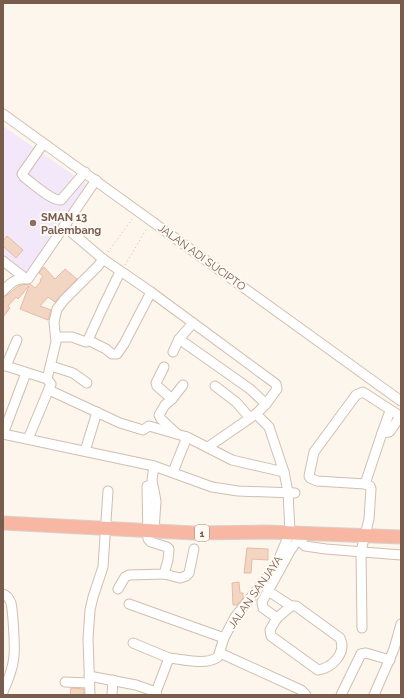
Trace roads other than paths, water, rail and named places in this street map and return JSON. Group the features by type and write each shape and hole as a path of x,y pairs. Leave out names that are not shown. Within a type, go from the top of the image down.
{"highway":[{"name":"1","path":"3,523 194,533 365,535 401,537"}],"street":[{"name":"JALAN ADI SUCIPTO","path":"3,114 43,144 86,172 151,221 401,401"},
{"path":"43,144 22,174 51,197 61,200 86,172"},
{"path":"29,280 96,180"},
{"path":"64,226 120,272 151,292 276,384 277,389 266,404 253,416 208,446"},
{"path":"47,379 56,342 54,322 57,309 103,259"},
{"path":"3,262 29,280"},
{"path":"88,340 120,272"},
{"path":"3,291 13,281 29,280"},
{"path":"56,337 72,337 86,342 88,340 106,349 112,354 117,354 124,344 151,292"},
{"path":"173,352 179,339 193,323"},
{"path":"179,339 250,389 266,404"},
{"path":"17,340 4,366 47,379 51,384 28,439"},
{"path":"51,366 73,373 87,383"},
{"path":"164,366 156,383 157,386 172,399"},
{"path":"26,373 3,434 154,466 212,487 238,491 291,493"},
{"path":"176,433 161,419 159,415 165,405 183,385"},
{"path":"215,386 269,427 291,493 298,534 305,546 401,555"},
{"path":"49,390 120,423 141,430 149,426 176,433 208,446 232,460 284,472"},
{"path":"362,628 361,551 371,508 370,486 365,484 312,480 309,476 314,452 356,394 363,392 390,411 400,416 391,430 382,433"},
{"path":"365,484 390,411"},
{"path":"85,451 97,412"},
{"path":"173,472 187,437"},
{"path":"154,466 152,480 156,501 150,541 167,547 169,550 164,574"},
{"path":"147,486 151,531"},
{"path":"90,695 88,639 90,610 103,567 108,491"},
{"path":"277,618 266,612 262,606 262,602 281,570 298,534"},
{"name":"JALAN SANJAYA","path":"220,652 224,638 235,617 298,534"},
{"path":"118,589 125,577 129,575 164,574 180,578 186,576 189,573 194,549"},
{"path":"268,591 291,606 296,606 340,638 342,650 333,664 325,669 318,670 272,636 270,630 277,618 291,606"},
{"path":"3,594 6,595 10,602 14,657 3,691"},
{"path":"129,604 224,638"},
{"path":"374,695 390,660 401,624"},
{"path":"133,643 169,658 194,661 210,661 218,657 220,652 303,692"},
{"path":"341,695 361,654 366,653 390,660"},
{"path":"65,682 89,679 113,680 136,685 157,693 169,658"},
{"path":"112,695 113,680"}],"place":[{"name":"SMAN 13 Palembang","path":"33,223"}]}
